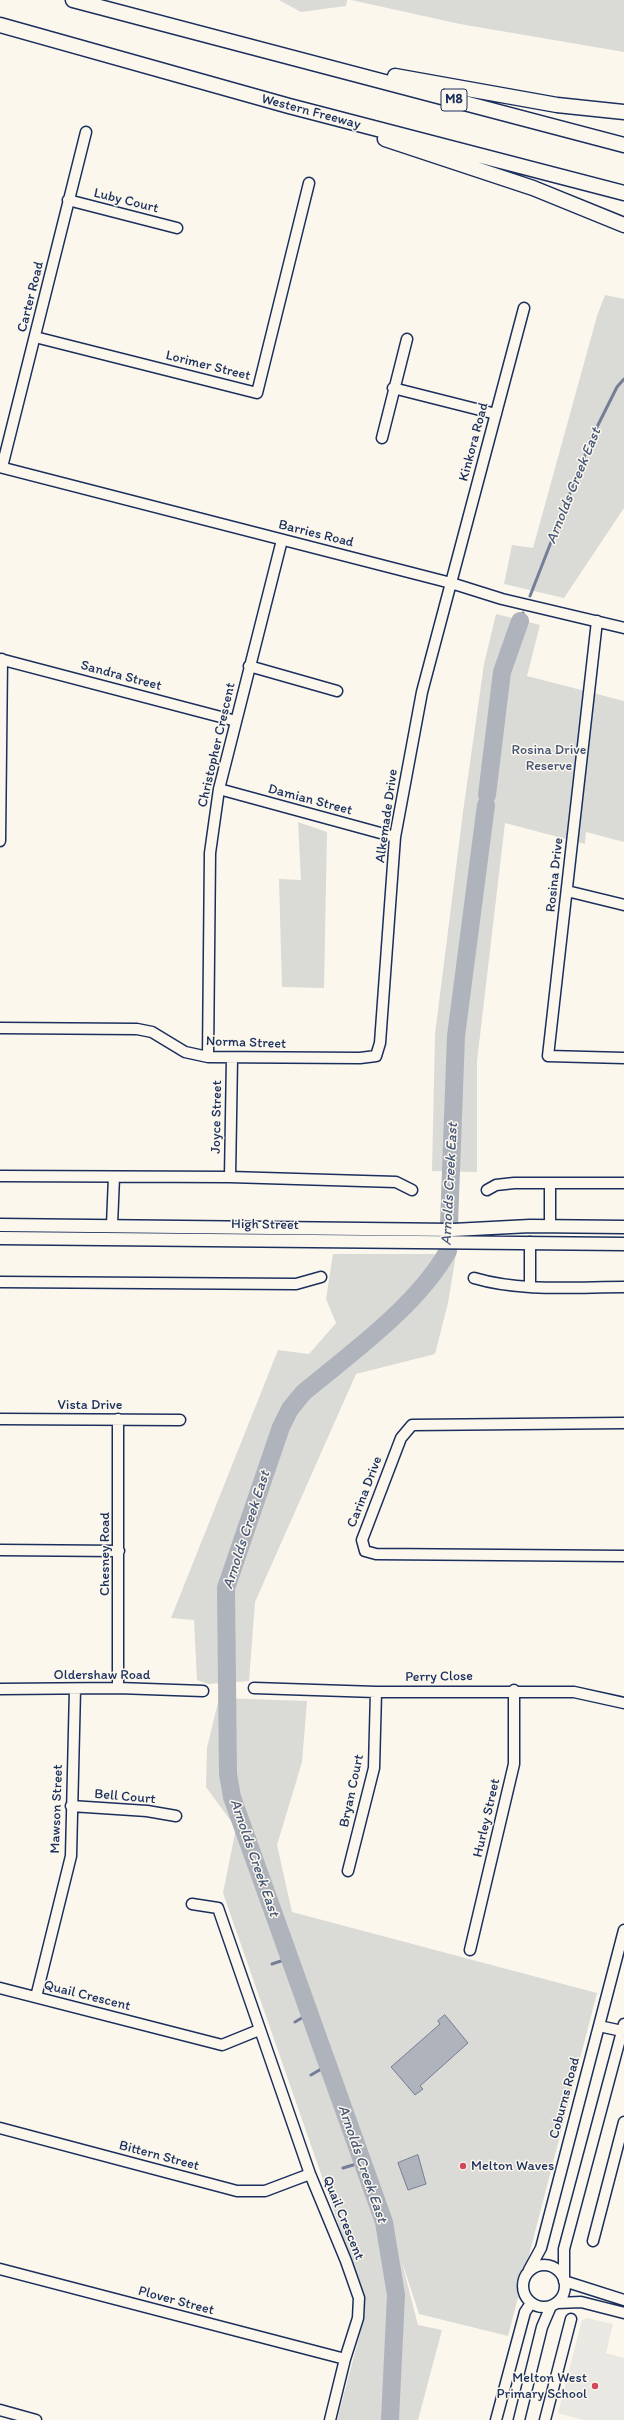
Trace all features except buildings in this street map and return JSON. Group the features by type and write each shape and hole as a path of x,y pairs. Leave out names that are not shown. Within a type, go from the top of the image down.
{"highway":[{"name":"M8","path":"73,0 624,145"},
{"name":"Western Freeway","path":"0,25 337,118 624,193"},
{"path":"284,56 534,101 624,112"},
{"path":"337,118 396,144 533,188 624,225"}],"main road":[{"name":"High Street","path":"0,1225 112,1225 436,1230 454,1236 530,1242 624,1244"},
{"path":"112,1225 115,1238"},
{"name":"High Street","path":"0,1238 439,1242 454,1236 530,1226 624,1227"},
{"path":"530,1226 530,1242"},
{"path":"550,1226 550,1242"}],"street":[{"name":"Carter Road","path":"1,467 36,337 68,200 86,132"},
{"name":"Lorimer Street","path":"36,337 257,393 309,183"},
{"name":"Luby Court","path":"68,200 178,228"},
{"name":"Kinkora Road","path":"451,584 524,308"},
{"path":"382,438 393,388 407,339"},
{"path":"393,388 496,414"},
{"name":"Barries Road","path":"1,467 502,598 597,621 622,625"},
{"name":"Christopher Crescent","path":"208,1057 210,853 219,789 282,540"},
{"name":"Alkemade Drive","path":"376,1056 380,1043 395,837 422,692 451,584"},
{"name":"Rosina Drive","path":"597,621 548,1056 624,1058"},
{"path":"0,841 1,659"},
{"name":"Sandra Street","path":"1,659 236,721"},
{"path":"249,666 337,691"},
{"name":"Damian Street","path":"219,789 395,837"},
{"path":"567,891 624,906"},
{"name":"Norma Street","path":"0,1028 137,1029 152,1032 185,1052 208,1057 360,1058 376,1056"},
{"name":"Joyce Street","path":"230,1177 232,1058"},
{"path":"0,1176 230,1177 396,1182 412,1190"},
{"path":"112,1225 114,1177"},
{"path":"550,1183 550,1226"},
{"path":"487,1190 504,1184 624,1183"},
{"path":"530,1242 530,1286"},
{"path":"0,1282 296,1284 321,1277"},
{"path":"474,1278 491,1284 624,1287"},
{"name":"Vista Drive","path":"0,1419 180,1420"},
{"name":"Chesney Road","path":"118,1419 118,1688"},
{"name":"Carina Drive","path":"624,1423 412,1425 401,1438 362,1540 365,1551 376,1554 624,1556"},
{"path":"0,1550 119,1551"},
{"name":"Oldershaw Road","path":"0,1689 118,1688 203,1691"},
{"name":"Perry Close","path":"254,1688 376,1692 514,1690 574,1692 624,1703"},
{"name":"Mawson Street","path":"36,1997 71,1856 75,1689"},
{"name":"Hurley Street","path":"470,1950 514,1764 514,1690"},
{"name":"Bryan Court","path":"348,1871 374,1768 376,1692"},
{"name":"Bell Court","path":"71,1806 147,1811 176,1816"},
{"name":"Quail Crescent","path":"192,1904 218,1908 310,2174 346,2261 359,2298 358,2318 345,2359 330,2420"},
{"name":"Coburns Road","path":"529,2270 541,2248 624,1930"},
{"name":"Quail Crescent","path":"0,1988 222,2045 259,2030"},
{"path":"519,2420 542,2327 554,2304 564,2293 564,2249 623,2027 599,2026"},
{"path":"593,2241 624,2122"},
{"name":"Bittern Street","path":"0,2128 237,2191 265,2191 310,2174"},
{"path":"624,2300 564,2280 560,2273 549,2265 535,2267 529,2270 522,2283 523,2291 531,2303 537,2306 581,2302 624,2313"},
{"name":"Plover Street","path":"0,2270 345,2359"},
{"path":"496,2420 525,2312 531,2303"},
{"path":"545,2420 571,2319"},
{"path":"0,2410 36,2420"}],"shaded area":[{"path":"445,2015 468,2043 420,2086 423,2089 415,2095 391,2067 440,2024 438,2021"},
{"path":"418,2155 426,2184 408,2190 398,2163"},
{"name":"Melton West Primary School","path":"587,2318 613,2324 606,2353 624,2358 624,2420 583,2420 558,2413 582,2320"}],"green space":[{"path":"279,0 347,0 346,6 301,12"},
{"path":"351,0 624,0 624,52 460,24"},
{"path":"605,295 624,299 624,508 564,598 504,584 512,545 533,548 597,316"},
{"name":"Rosina Drive Reserve","path":"496,614 540,625 527,676 624,701 624,842 586,832 585,844 505,823 477,1061 477,1172 432,1171 435,1034 463,812 484,664"},
{"path":"298,822 327,832 324,988 282,987 279,879 301,880"},
{"path":"333,1254 456,1254 448,1303 435,1354 356,1374 255,1602 249,1681 208,1684 197,1680 194,1620 171,1618 278,1350 309,1354 336,1323 326,1299"},
{"path":"219,1698 307,1701 302,1762 277,1845 292,1912 597,1993 508,2336 419,2314 401,2259 418,2325 442,2330 418,2420 337,2420 364,2319 365,2300 223,1893 236,1828 206,1787 207,1748"}],"waterway":[{"name":"Arnolds Creek East","path":"530,596 592,437 617,387 624,379"},
{"name":"Arnolds Creek East","path":"520,621 523,613"},
{"name":"Arnolds Creek East","path":"487,795 502,672 520,621"},
{"name":"Arnolds Creek East","path":"390,2420 396,2295 384,2222 232,1797 228,1774 226,1588 281,1427 290,1409 303,1393 362,1345 401,1310 435,1271 448,1251 456,1036 486,805"},
{"path":"272,1964 290,1958"},
{"path":"295,2022 310,2013"},
{"path":"311,2075 328,2065"},
{"name":"Arnolds Creek East","path":"333,2079 343,2087"},
{"path":"343,2168 363,2162"}],"place":[{"name":"Melton Waves","path":"463,2166"},
{"name":"Melton West Primary School","path":"595,2386"}]}
